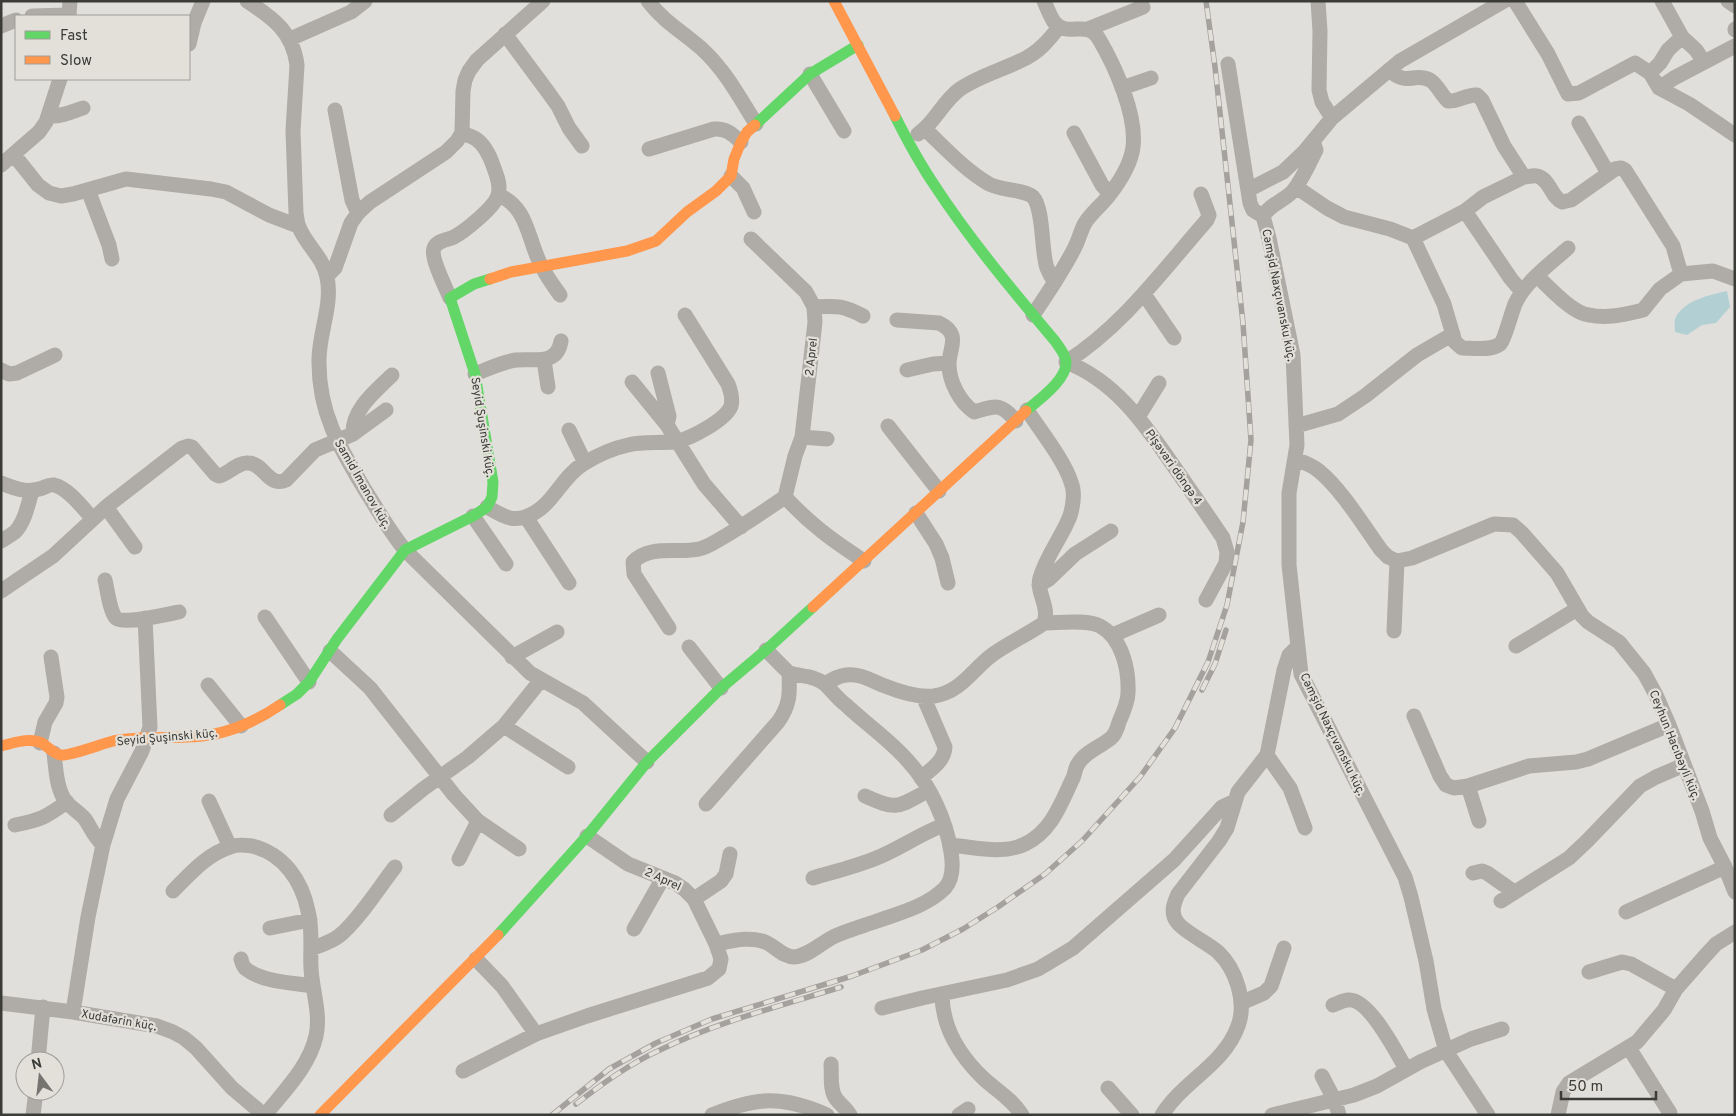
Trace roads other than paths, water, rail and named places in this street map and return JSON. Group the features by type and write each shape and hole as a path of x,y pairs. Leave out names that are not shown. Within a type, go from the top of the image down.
{"street":[{"path":"190,40 194,23 203,1"},
{"name":"Samid İmanov küç.","path":"247,1 281,27 290,39 297,65 293,131 296,213 298,226 322,262 327,276 327,308 318,364 327,415 342,453 388,528 405,550 530,673 558,687 583,703 647,762"},
{"path":"290,39 351,12 365,1"},
{"path":"327,276 335,268 352,223 358,213 370,202 446,152 457,141 462,133 463,91 469,71 477,60 543,1"},
{"path":"648,1 666,21 702,49 722,70 756,124"},
{"path":"1044,1 1053,21 1059,27 1067,30 1088,29 1143,6"},
{"path":"1318,1 1320,31 1319,90 1322,102 1332,118"},
{"path":"1248,190 1283,172 1332,118 1400,61 1504,1"},
{"path":"1515,1 1548,54 1568,94 1579,93 1635,63 1650,73 1659,88 1689,104 1735,135"},
{"path":"1662,1 1682,38 1696,50 1704,62"},
{"path":"1728,1 1735,6"},
{"path":"320,1115 514,919 587,836 647,762 674,734 721,688 766,650 1022,416 1058,382 1064,371 1066,362 1056,341 978,246 935,185 908,140 837,2"},
{"path":"39,15 69,11"},
{"path":"1,26 15,20"},
{"path":"908,140 925,129 950,97 960,89 979,78 1024,60 1046,43 1059,27"},
{"path":"1033,315 1055,282 1086,222 1110,194 1128,164 1133,148 1132,121 1122,88 1100,40 1095,32 1088,29"},
{"path":"505,34 558,106 569,128 582,146"},
{"path":"1650,73 1660,64 1668,50 1682,38"},
{"path":"462,133 476,139 484,147 499,181 498,195 492,204 463,232 453,238 437,243 433,249 433,256 450,298 474,284 490,278 541,265 627,251 656,241 687,212 716,191 730,176 734,159 747,132 810,74 858,45"},
{"path":"1659,88 1735,46"},
{"path":"1228,64 1250,203 1253,210 1263,216"},
{"path":"1389,70 1397,77 1405,79 1423,78 1430,80 1448,101 1454,102 1477,95 1482,100 1504,146 1524,177"},
{"path":"810,74 844,131"},
{"path":"1122,88 1151,78"},
{"path":"1,165 14,156 38,132 49,116 60,80"},
{"path":"49,116 56,117 83,108"},
{"path":"335,110 352,200 358,213"},
{"path":"1579,123 1608,173"},
{"path":"649,149 720,128 728,131 741,142"},
{"path":"925,129 969,170 991,185 1008,191 1024,192 1034,198 1039,214 1047,268 1055,282"},
{"path":"1074,134 1102,185 1110,194"},
{"name":"Cəmşid Naxçıvansku küç.","path":"1313,141 1316,150 1296,187 1291,193 1267,210 1263,216 1270,238 1293,355 1297,446 1288,493 1289,565 1302,674 1405,877 1412,897 1426,961 1434,1010 1446,1051 1488,1115"},
{"path":"14,156 38,185 49,193 61,196 126,179 211,189 226,192 269,215 298,226"},
{"path":"1413,238 1465,211 1483,197 1524,177 1537,176 1544,180 1557,200 1562,202 1570,200 1608,173 1621,168 1625,170 1673,246 1681,274"},
{"path":"730,176 743,188 754,212"},
{"path":"1296,187 1344,217 1390,229 1413,238 1444,304 1458,346 1462,348 1493,347 1500,344 1503,340 1508,319 1522,292 1568,248"},
{"path":"88,190 110,245 112,258"},
{"path":"1066,362 1099,338 1144,294 1208,220 1209,214 1200,194"},
{"path":"498,195 508,198 520,211 541,265 560,295"},
{"path":"1465,211 1511,279 1522,292"},
{"path":"751,239 806,292 814,307 838,306 863,316"},
{"path":"1537,276 1563,301 1588,315 1616,316 1643,310 1660,289 1681,274 1713,270 1735,279"},
{"path":"1144,294 1174,338"},
{"name":"Seyid Şuşinski küç.","path":"54,753 62,755 113,741 214,734 241,726 267,714 287,702 309,682 337,639 405,550 487,507 492,497 493,482 475,374 450,298"},
{"name":"2 Aprel","path":"785,497 795,456 802,437 815,322 814,307"},
{"path":"487,507 508,519 526,517 548,504 564,481 585,463 626,445 641,442 677,441 699,433 726,414 731,406 732,395 728,384 685,315"},
{"path":"897,320 939,323 945,326 951,334 953,344 949,363 951,378 968,408 974,412 993,406 1002,407 1022,416 1065,468 1072,483 1073,498 1070,515 1043,570 1039,585 1046,615 1044,622"},
{"path":"1296,426 1338,414 1365,396 1417,355 1453,334"},
{"path":"475,374 517,360 544,360 556,355 560,350 561,341"},
{"path":"1,370 9,374 17,373 55,355"},
{"path":"544,360 548,387"},
{"name":"Pişəvari döngə 4","path":"1066,362 1080,367 1094,376 1138,416 1223,538 1227,552 1226,563 1206,600"},
{"path":"907,370 933,364 949,363"},
{"path":"658,373 669,416 667,425"},
{"path":"353,434 352,428 363,406 392,375"},
{"path":"632,382 667,425 704,484 741,526"},
{"path":"1138,416 1159,383"},
{"path":"1,591 53,556 92,518 182,448 192,447 215,474 219,476 248,462 254,464 274,481 280,482 286,480 315,450 353,434 386,410"},
{"path":"888,426 939,491"},
{"path":"569,430 585,463"},
{"path":"802,437 827,439"},
{"path":"1295,459 1308,463 1334,485 1381,550 1388,557 1397,561 1394,632"},
{"path":"1,483 17,489 32,491 52,485 58,486 77,501 92,518"},
{"path":"1,541 15,532 19,526 28,508 32,491"},
{"path":"669,628 634,574 633,562 645,554 702,548 741,526 785,497 825,536 864,561"},
{"path":"106,507 135,547"},
{"path":"916,513 936,544 942,558 948,583"},
{"path":"473,516 506,564"},
{"path":"526,517 569,583"},
{"name":"Ceyhun Hacıbəyli küç.","path":"1397,561 1412,558 1494,524 1513,525 1522,533 1557,573 1577,610 1588,622 1619,642 1644,673 1656,695 1702,811 1710,838 1735,892"},
{"path":"1039,585 1049,579 1075,554 1111,531"},
{"path":"105,580 115,617 119,620 179,612"},
{"path":"1516,646 1577,610"},
{"path":"1113,636 1160,615"},
{"path":"264,617 309,682"},
{"path":"73,1012 88,917 103,845 117,799 148,738 150,726 145,618"},
{"path":"825,684 846,675 861,676 888,687 923,696 944,693 966,681 992,656 1044,622 1099,625 1113,636 1123,655 1127,676 1128,694 1122,716 1113,736 1085,756 1077,765 1056,815 1043,832 1025,844 1006,850 950,845"},
{"path":"512,656 557,632"},
{"path":"1162,1115 1178,1094 1206,1070 1230,1043 1239,1024 1240,993 1227,963 1218,952 1178,922 1173,911 1174,904 1178,894 1228,828 1235,800 1245,782 1267,755 1284,670 1289,655 1298,646"},
{"path":"689,647 721,688"},
{"path":"716,944 746,939 758,940 767,943 788,956 796,957 835,936 906,911 935,896 946,886 951,875 953,862 944,825 925,784 908,761 825,684 808,675 789,673 766,650"},
{"path":"330,651 370,688 440,777 478,821 519,849"},
{"path":"40,743 45,722 56,703 57,696 51,657"},
{"path":"706,804 778,722 786,710 790,697 789,673"},
{"path":"391,815 423,789 468,757 504,726 541,680"},
{"path":"208,685 241,726"},
{"path":"865,796 885,805 903,805 925,784 945,754 945,747 923,696"},
{"path":"1414,716 1440,776 1446,784 1454,788 1468,786 1529,766 1576,762 1588,759 1668,725"},
{"path":"504,726 568,767"},
{"path":"1,746 32,740 54,753 60,787 67,802 86,820 96,839 103,845"},
{"path":"1267,755 1290,788 1305,828"},
{"path":"1501,901 1569,858 1640,786 1684,765"},
{"path":"1468,786 1480,821"},
{"path":"882,1008 1007,980 1038,969 1054,960 1073,948 1174,860 1222,807 1235,800"},
{"path":"208,801 230,847"},
{"path":"16,825 48,816 67,802"},
{"path":"459,859 478,821"},
{"path":"814,878 873,860 944,825"},
{"name":"2 Aprel","path":"536,1034 708,978 719,969 721,959 716,944 694,900 684,889 675,882 628,864 587,836"},
{"path":"173,891 196,868 210,858 230,847 244,844 257,847 277,856 291,870 298,882 310,920 311,967 317,1034 311,1053 298,1074 265,1115"},
{"path":"694,900 722,881 726,874 730,854"},
{"path":"311,949 325,944 352,923 395,867"},
{"path":"1626,912 1724,867"},
{"path":"1473,873 1487,872 1514,892"},
{"path":"634,929 663,878"},
{"path":"270,928 310,920"},
{"path":"1558,1115 1563,1092 1569,1083 1637,1042 1664,1010 1676,989 1710,950 1735,932"},
{"path":"1241,1004 1264,993 1271,986 1284,948"},
{"path":"241,959 243,966 247,970 260,975 280,982 313,986"},
{"path":"462,1071 536,1034 502,986 476,959"},
{"path":"1588,972 1622,962 1631,964 1676,989"},
{"path":"942,994 942,1009 950,1036 970,1064 984,1079 1007,1096 1022,1115"},
{"path":"1333,1005 1348,1000 1356,1001 1377,1020 1406,1068"},
{"name":"Xudafərin küç.","path":"1,1003 73,1012 157,1026 173,1032 196,1048 232,1088 265,1115"},
{"path":"39,1051 44,1008"},
{"path":"1272,1115 1337,1108 1406,1068 1471,1039 1502,1029"},
{"path":"1628,1048 1670,1113"},
{"path":"831,1064 832,1089 835,1098 850,1115"},
{"path":"1322,1076 1337,1108"},
{"path":"1108,1088 1132,1115"},
{"path":"712,1115 737,1105 764,1100 798,1104 826,1115"},
{"path":"33,1115 35,1101"}],"water":[{"path":"1727,291 1730,307 1716,323 1702,325 1687,335 1675,332 1675,319 1684,307 1698,299"}],"railway":[{"path":"552,1115 609,1069 656,1043 712,1019 852,976 922,950 963,929 1045,874 1082,841 1140,777 1175,728 1208,662 1227,605 1243,522 1251,440 1243,323 1206,1"},
{"path":"1202,690 1215,664 1226,630"},
{"path":"576,1104 627,1068 682,1040 749,1015 841,987"}]}
